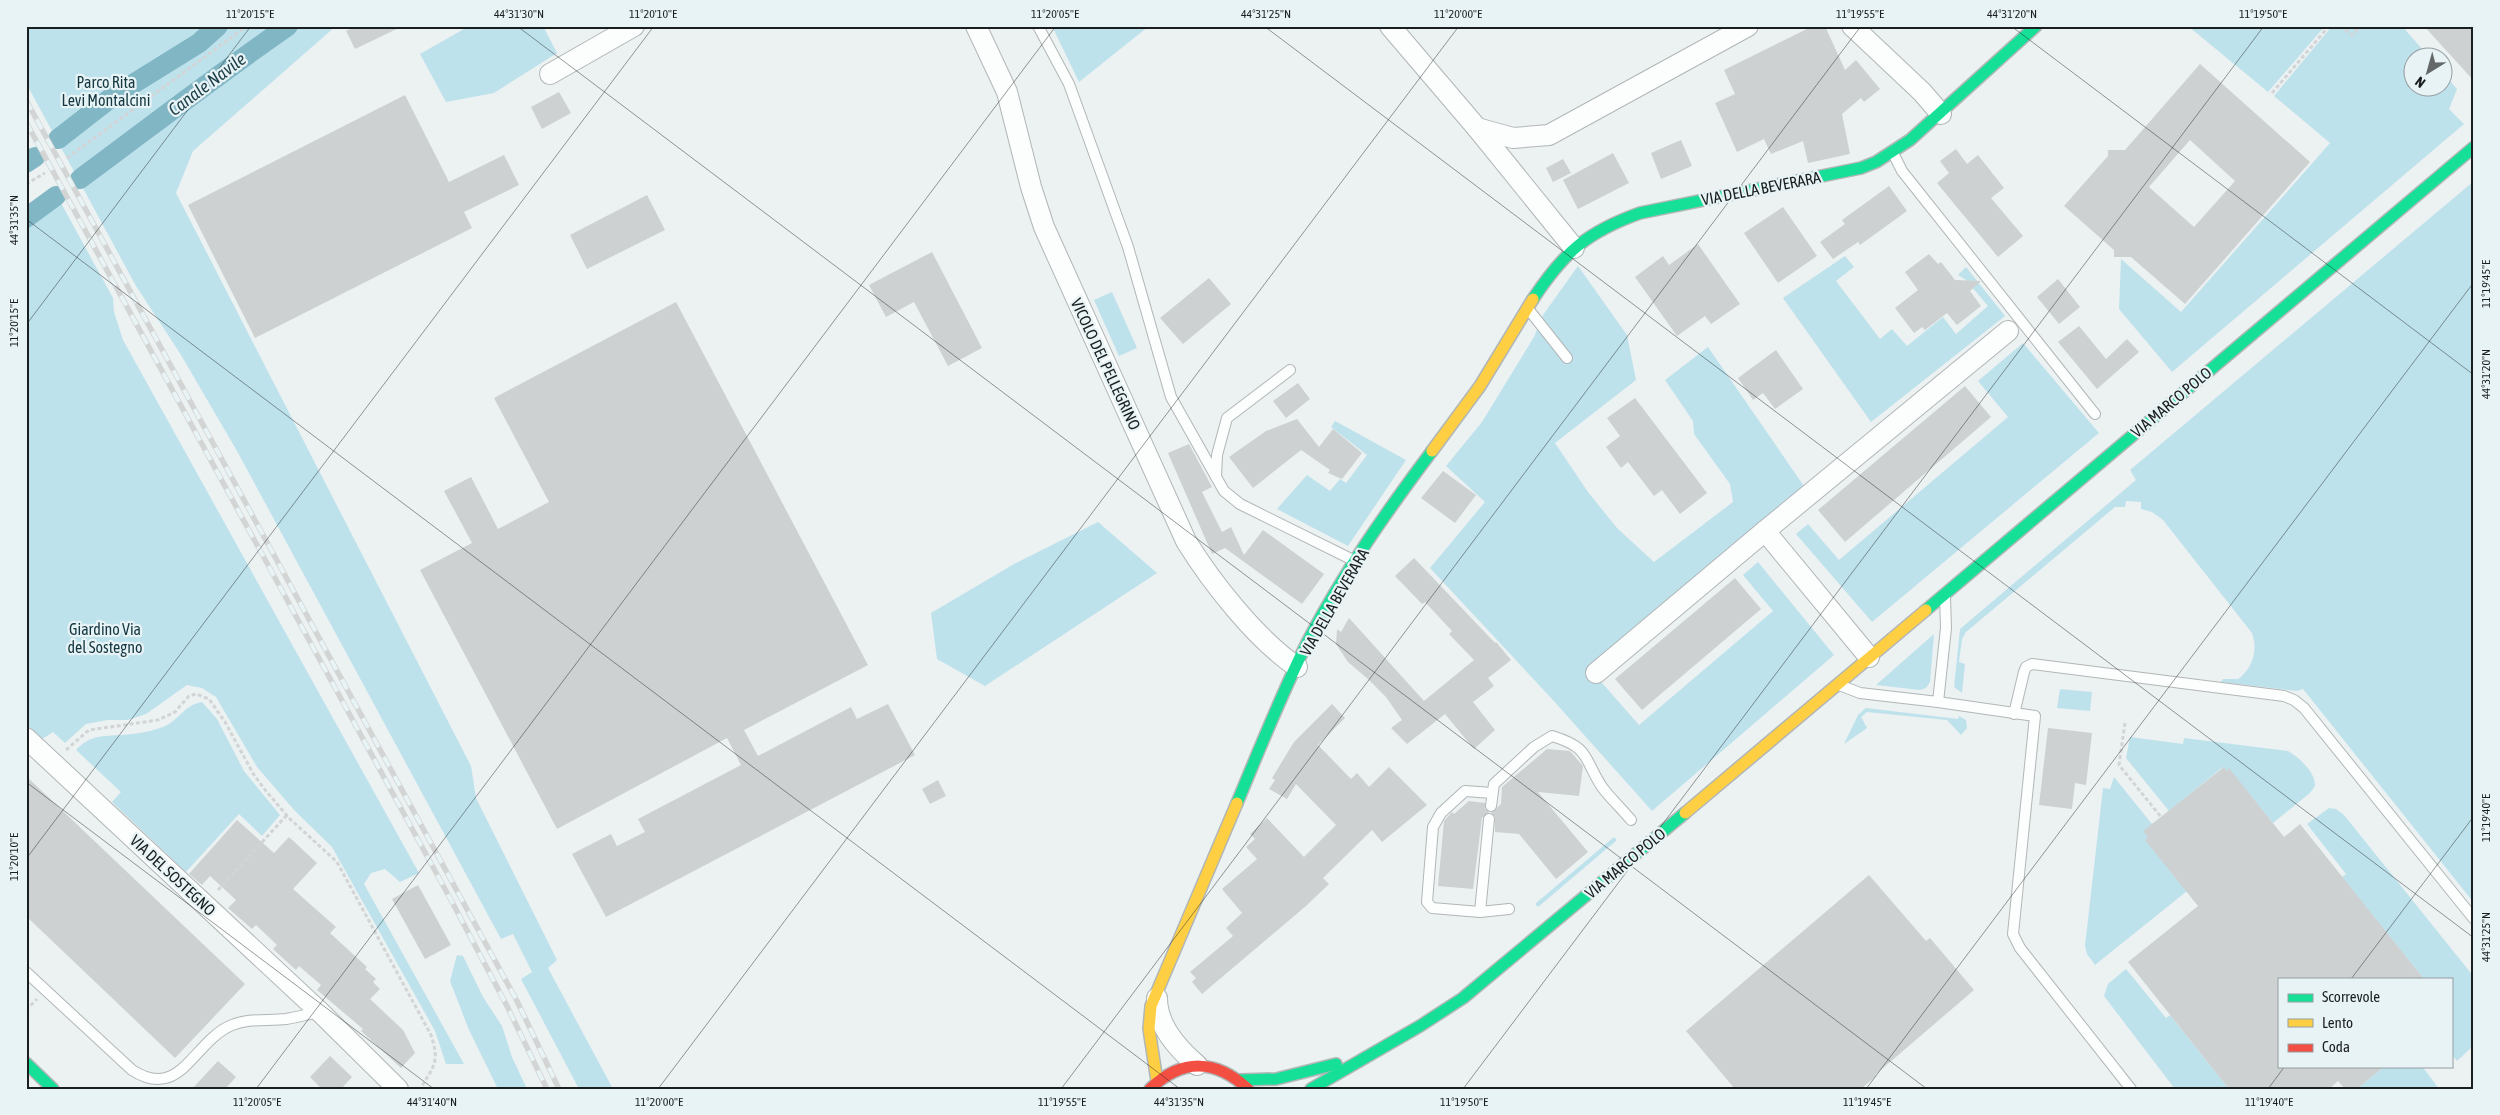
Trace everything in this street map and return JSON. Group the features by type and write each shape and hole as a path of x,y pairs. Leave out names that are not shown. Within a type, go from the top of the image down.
{"main road":[{"name":"VIA DELLA BEVERARA","path":"1154,1085 1149,1015 1310,640 1356,561 1396,498 1446,435 1493,367 1527,307 1547,277 1574,248 1607,226 1640,214 1861,168 1893,152 1941,114 2036,26"},
{"name":"VIA MARCO POLO","path":"1311,1089 1370,1053 1413,1032 1469,995 2474,146"},
{"name":"VIA MARCO POLO","path":"1239,1080 1276,1079 1370,1053"},
{"path":"26,1063 52,1089"},
{"path":"1154,1085 1172,1071 1197,1065 1216,1068 1239,1080 1248,1089"}],"street":[{"path":"550,74 634,26"},
{"name":"VICOLO DEL PELLEGRINO","path":"976,26 1008,92 1031,187 1044,226 1186,541 1210,577 1267,641 1297,668"},
{"path":"1390,26 1477,128 1574,248"},
{"path":"1477,128 1513,138 1549,135 1748,26"},
{"path":"1852,26 1922,92 1941,114"},
{"path":"1596,673 2008,330"},
{"path":"1765,531 1869,657"},
{"name":"VIA DEL SOSTEGNO","path":"26,738 320,1012 398,1089"},
{"path":"1157,993 1159,1010 1170,1037 1197,1065"}],"lane":[{"path":"1038,26 1069,84 1125,238 1170,397 1216,478 1224,491 1240,504 1356,561"},
{"path":"1893,152 1902,171 2095,414"},
{"path":"1527,307 1567,358"},
{"path":"1216,478 1217,455 1227,418 1290,370"},
{"path":"1938,702 1946,628 1944,594"},
{"path":"2014,714 2024,672 2026,667 2032,664 2284,696 2300,704 2474,919"},
{"path":"1837,684 1860,692 2035,716 2014,907 2013,934 2016,943 2131,1089"},
{"path":"1491,806 1494,784 1534,746 1552,736 1573,742 1588,758 1602,786 1631,820"},
{"path":"1492,793 1465,791 1437,818 1432,831 1426,902 1432,908 1480,912 1509,909"},
{"path":"1480,912 1489,819"},
{"path":"26,972 132,1070 143,1077 163,1080 174,1075 216,1035 233,1024 286,1019 320,1012"}],"path":[{"path":"67,158 247,26"},
{"path":"2272,93 2329,26"},
{"path":"2340,26 2352,35 2361,26"},
{"path":"26,184 45,173"},
{"path":"62,754 89,730 158,720 175,712 189,696 203,695 217,708 254,775 287,815 337,862 431,1035 436,1051 435,1066 420,1089"},
{"path":"2125,723 2119,765 2161,817"},
{"path":"216,892 287,815"}],"green space":[{"name":"Parco Rita Levi Montalcini","path":"26,26 336,26 193,151 176,193 471,766 476,798 557,960 548,968 613,1089 579,1089 521,979 532,972 513,934 501,939 237,451 181,355 136,286 26,83"},
{"path":"462,26 543,26 557,53 494,93 446,102 420,54 464,29"},
{"path":"1052,26 1149,26 1079,82"},
{"path":"2188,26 2325,26 2268,92"},
{"path":"2332,26 2402,26 2421,48 2402,48 2402,98 2452,98 2452,83 2457,89 2449,109 2464,124 2172,372 2119,309 2121,259 2181,312 2330,143 2274,96"},
{"path":"2474,181 2474,903 2303,689 2297,691 2221,682 2223,679 2238,679 2251,664 2254,652 2252,633 2163,520 2152,512 2141,509 2141,502 2126,501 2125,507 2115,507 1966,632 1962,639 1959,662 1965,664 1962,693 1954,687 1960,629 2136,480 2130,470"},
{"name":"Giardino Via del Sostegno","path":"61,203 113,298 114,312 123,340 419,873 400,882 385,869 371,873 364,884 464,1064 446,1064 435,1031 332,847 295,811 257,767 216,697 202,688 187,685 146,714 128,720 108,720 86,724 65,743 53,732 39,741 26,729 26,228"},
{"path":"1845,256 1854,267 1836,281 1880,339 1892,329 1907,346 1943,317 1956,334 1988,306 1966,280 1958,275 1966,267 2005,316 1871,422 1783,298"},
{"path":"1578,266 1627,335 1636,380 1555,443 1588,492 1617,528 1654,562 1733,502 1730,484 1694,434 1693,421 1665,380 1708,347 1806,489 1589,668 1639,725 1773,611 1743,575 1758,562 1834,655 1652,811 1552,699 1430,568 1485,502 1446,466 1482,422 1534,337 1543,315"},
{"path":"1112,292 1137,348 1119,356 1094,300"},
{"path":"2023,343 2099,433 1872,622 1796,534 1808,524 1839,560 2008,417 1978,381"},
{"path":"1335,421 1406,460 1348,546 1277,509 1307,475 1330,491 1340,479 1346,483 1367,455 1331,427"},
{"path":"1098,522 1157,573 985,686 937,659 931,613 1014,564"},
{"path":"1934,634 1930,682 1926,688 1920,690 1876,685"},
{"path":"2060,689 2092,692 2090,711 2057,708"},
{"path":"202,702 217,719 244,771 280,815 262,836 239,814 186,872 112,802 121,792 76,750 86,741 97,737 151,731 166,726 185,710"},
{"path":"1866,708 1958,719 1959,716 1966,720 1967,728 1961,735 1947,720 1867,712 1861,717 1867,728 1844,744 1858,715"},
{"path":"2130,737 2183,744 2184,738 2288,751 2302,761 2310,771 2315,781 2315,786 2310,793 2273,823 2229,769 2227,771 2223,767 2169,811 2126,758"},
{"path":"2114,777 2152,824 2144,831 2187,891 2095,965 2087,954 2085,946 2103,788 2110,789"},
{"path":"2329,808 2336,809 2344,815 2474,977 2474,1045 2457,1061 2452,1055 2452,978 2423,978 2342,877 2346,874 2307,824"},
{"path":"1614,837 1617,840 1538,907 1535,904"},
{"path":"457,955 463,956 483,997 502,1026 512,1057 527,1089 498,1089 469,1030 450,981"},
{"path":"2126,969 2166,1018 2170,1015 2229,1089 2175,1089 2104,996 2108,984"},
{"path":"2383,1068 2423,1068 2439,1089 2357,1089"}],"building":[{"path":"357,26 403,26 355,49 346,31"},
{"path":"1813,26 1825,26 1845,70 1856,60 1880,89 1864,102 1861,98 1842,114 1850,154 1808,163 1803,141 1771,154 1764,139 1737,152 1715,103 1735,94 1724,70"},
{"path":"2424,26 2474,26 2474,81 2452,57 2452,48 2444,48"},
{"path":"2200,64 2310,162 2185,304 2131,257 2114,257 2114,250 2064,206 2108,156 2108,150 2125,150","holes":["2190,140 2235,181 2194,227 2149,187"]},
{"path":"559,92 571,113 542,129 531,107"},
{"path":"405,95 449,182 504,155 519,185 464,212 472,228 255,338 188,205"},
{"path":"1681,140 1692,166 1661,179 1651,153"},
{"path":"1956,149 1967,164 1978,155 2004,188 1991,198 2023,236 1998,257 1937,183 1949,173 1940,161"},
{"path":"1613,153 1629,183 1578,209 1563,180"},
{"path":"1563,159 1571,173 1553,182 1546,168"},
{"path":"1889,186 1907,211 1860,245 1858,242 1833,259 1820,242 1845,224 1842,220"},
{"path":"647,195 665,230 587,269 570,235"},
{"path":"1783,207 1817,256 1778,283 1744,233"},
{"path":"1698,244 1740,304 1711,324 1705,316 1677,336 1635,277 1663,256 1669,265"},
{"path":"932,252 982,348 948,366 914,302 886,317 869,285"},
{"path":"1929,254 1938,264 1941,262 1955,280 1981,281 1970,291 1981,306 1957,325 1947,313 1925,330 1922,327 1914,333 1895,308 1918,290 1905,272"},
{"path":"1209,278 1231,304 1183,344 1160,318"},
{"path":"2058,279 2080,307 2059,324 2037,297"},
{"path":"676,302 868,665 744,730 758,756 851,707 857,719 888,704 915,755 606,917 572,854 611,834 617,846 645,832 638,819 741,765 727,738 557,829 420,570 472,543 444,491 471,477 498,529 549,502 494,398"},
{"path":"2079,326 2106,359 2127,339 2139,352 2097,389 2058,342"},
{"path":"1776,350 1803,389 1775,409 1763,393 1753,400 1738,378"},
{"path":"1298,383 1310,399 1286,418 1273,401"},
{"path":"1965,386 1991,417 1845,542 1818,510"},
{"path":"1635,398 1707,493 1680,514 1662,490 1654,496 1628,462 1621,468 1606,447 1620,436 1607,418"},
{"path":"1297,419 1319,447 1333,429 1362,453 1342,479 1328,473 1330,470 1301,450 1253,488 1229,457 1266,431"},
{"path":"1189,444 1212,487 1202,492 1222,532 1231,527 1244,555 1263,530 1324,574 1302,604 1225,548 1212,554 1168,453"},
{"path":"1443,471 1476,495 1455,523 1421,498"},
{"path":"1414,558 1496,642 1511,660 1488,678 1494,686 1473,702 1495,730 1474,749 1445,714 1407,744 1391,728 1402,720 1386,697 1348,662 1336,644 1337,629 1341,632 1349,618 1424,701 1474,660 1449,634 1452,631 1425,602 1422,604 1395,576"},
{"path":"1735,578 1761,609 1642,710 1615,679"},
{"path":"1332,704 1345,718 1318,745 1351,779 1357,773 1369,787 1389,767 1427,805 1382,842 1372,830 1323,878 1329,884 1306,906 1202,994 1192,982 1196,978 1190,972 1233,936 1226,928 1242,913 1222,889 1257,859 1246,847 1255,839 1250,834 1267,818 1304,857 1336,825 1296,784 1287,799 1269,789 1275,780 1272,778 1294,742"},
{"path":"2048,728 2092,733 2086,785 2075,783 2072,809 2039,805"},
{"path":"1547,749 1570,751 1583,766 1579,796 1538,792 1588,852 1556,879 1519,834 1495,832 1495,817 1491,813 1501,804 1502,787"},
{"path":"2224,767 2227,771 2229,768 2284,837 2300,824 2423,978 2278,978 2278,1068 2383,1068 2357,1089 2345,1089 2338,1081 2329,1089 2229,1089 2128,962 2198,906 2145,840 2148,837 2143,831"},
{"path":"26,776 245,984 175,1058 26,916"},
{"path":"938,780 946,796 930,804 922,789"},
{"path":"1469,801 1485,803 1485,809 1489,812 1482,818 1473,889 1438,886 1444,821 1452,812 1454,814"},
{"path":"237,820 274,853 289,837 317,863 293,889 336,927 330,933 367,967 365,969 376,979 373,982 380,989 370,999 403,1030 415,1053 401,1068 361,1031 363,1029 317,990 321,985 299,966 296,970 273,949 277,945 256,925 252,929 228,908 236,900 210,876 202,885 189,874"},
{"path":"1869,875 1926,941 1930,938 1974,990 1861,1089 1735,1089 1686,1031"},
{"path":"418,885 451,945 425,959 392,899"},
{"path":"330,1056 352,1077 341,1089 322,1089 310,1077"},
{"path":"218,1061 236,1077 225,1089 192,1089"}],"waterway":[{"name":"Canale Navile","path":"58,139 112,97 199,43 218,26"},
{"name":"Canale Navile","path":"80,179 209,82 288,26"},
{"name":"Canale Navile","path":"26,163 35,157"},
{"name":"Canale Navile","path":"26,218 56,196"}],"railway":[{"path":"26,100 517,1001 559,1089"},
{"path":"26,122 451,900 507,1006 547,1089"}],"traffic: fast":[{"path":"1533,299 1555,268 1578,246 1591,236 1621,220 1640,213 1861,168 1876,162 1910,140 2036,26"},
{"path":"1926,610 2474,147"},
{"path":"1237,803 1290,679 1322,614 1367,542 1432,451"},
{"path":"1311,1089 1420,1026 1463,998 1685,813"},
{"path":"26,1063 53,1089"},
{"path":"1239,1080 1276,1079 1336,1064"}],"traffic: slow":[{"path":"1432,451 1480,386 1533,299"},
{"path":"1685,813 1926,610"},
{"path":"1157,1081 1149,1029 1151,1006 1237,803"}],"traffic: jam":[{"path":"1150,1089 1174,1072 1187,1067 1199,1066 1224,1072 1248,1089"}]}
